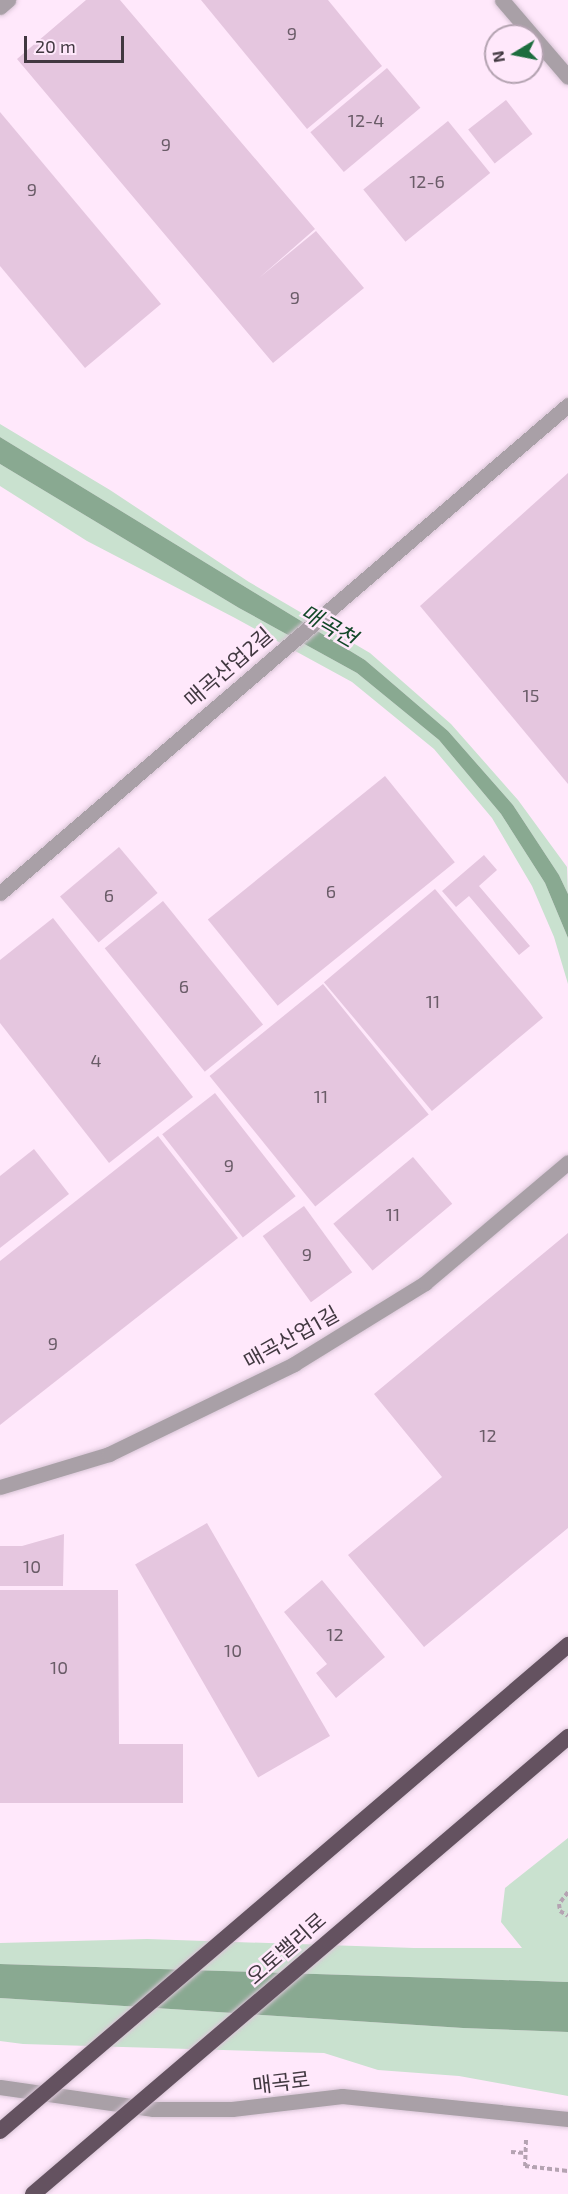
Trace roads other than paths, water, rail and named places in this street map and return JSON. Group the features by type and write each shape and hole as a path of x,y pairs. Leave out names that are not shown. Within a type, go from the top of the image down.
{"highway":[{"path":"0,2131 568,1645"},
{"name":"오토밸리로","path":"33,2194 568,1737"}],"street":[{"path":"0,7 8,0"},
{"path":"502,0 568,77"},
{"name":"매곡산업2길","path":"0,893 257,669 568,405"},
{"name":"매곡산업1길","path":"0,1487 109,1454 294,1364 425,1282 568,1162"},
{"name":"매곡로","path":"0,2087 153,2109 232,2109 342,2096 568,2119"}],"water label":[{"name":"매곡천","path":"329,625"}]}
